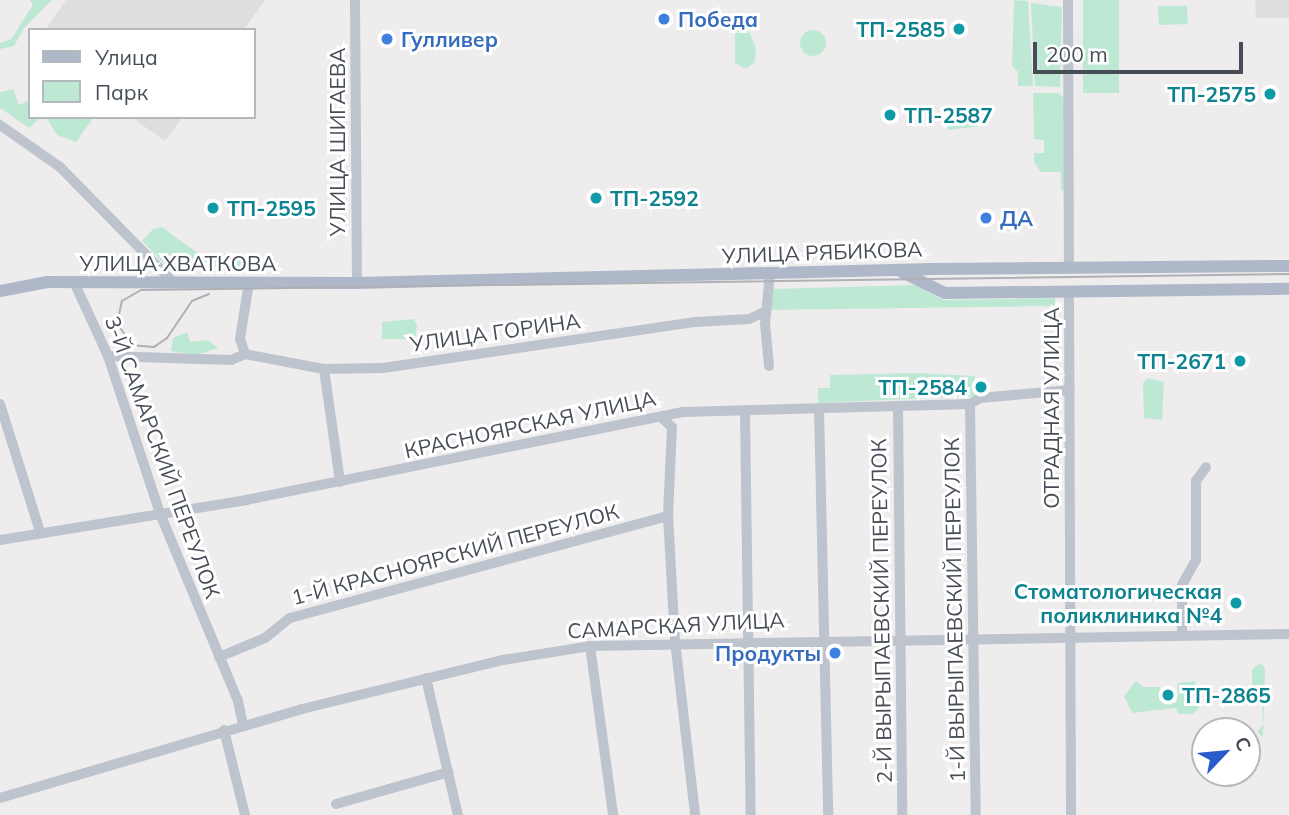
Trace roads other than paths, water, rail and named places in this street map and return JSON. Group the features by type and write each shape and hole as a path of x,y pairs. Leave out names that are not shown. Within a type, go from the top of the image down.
{"main road":[{"name":"УЛИЦА РЯБИКОВА","path":"357,283 898,270 1289,266"},
{"name":"ОТРАДНАЯ УЛИЦА","path":"1069,268 1069,293"},
{"path":"898,270 945,293 1289,289"},
{"name":"УЛИЦА ХВАТКОВА","path":"0,291 74,282 170,280 357,283"}],"street":[{"name":"УЛИЦА ШИГАЕВА","path":"355,0 357,283"},
{"name":"ОТРАДНАЯ УЛИЦА","path":"1068,0 1069,268"},
{"path":"0,125 60,167 170,280"},
{"path":"769,366 765,312 770,273"},
{"name":"3-Й САМАРСКИЙ ПЕРЕУЛОК","path":"74,282 108,356 160,516 219,657 243,725"},
{"path":"108,356 231,360 245,354 240,339 249,282"},
{"name":"ОТРАДНАЯ УЛИЦА","path":"1069,293 1071,815"},
{"name":"УЛИЦА ГОРИНА","path":"245,354 324,369 383,368 696,322 749,319 765,312"},
{"path":"324,369 340,482"},
{"name":"КРАСНОЯРСКАЯ УЛИЦА","path":"0,540 160,516 682,412 887,403 898,407 970,404 979,398 1070,390"},
{"path":"0,404 40,532"},
{"name":"1-Й ВЫРЫПАЕВСКИЙ ПЕРЕУЛОК","path":"970,404 976,815"},
{"name":"2-Й ВЫРЫПАЕВСКИЙ ПЕРЕУЛОК","path":"898,407 902,815"},
{"path":"819,408 828,815"},
{"path":"745,410 751,815"},
{"path":"682,412 672,427 668,516 675,641 695,815"},
{"path":"662,418 672,427"},
{"path":"1182,635 1182,584 1196,559 1196,481 1206,467"},
{"name":"1-Й КРАСНОЯРСКИЙ ПЕРЕУЛОК","path":"219,657 265,638 290,618 668,516"},
{"name":"САМАРСКАЯ УЛИЦА","path":"0,798 243,725 426,678 590,646 675,641 901,637 1289,634"},
{"path":"590,646 613,815"},
{"path":"426,678 458,815"},
{"path":"224,730 245,815"},
{"path":"336,804 449,772"}],"tram line":[{"path":"209,294 192,301 167,338 154,347 133,345 117,324 122,301 141,290 1289,274"}],"place":[{"name":"Победа","path":"664,19"},
{"name":"ТП-2585","path":"959,29"},
{"name":"Гулливер","path":"387,39"},
{"name":"ТП-2575","path":"1270,94"},
{"name":"ТП-2587","path":"890,115"},
{"name":"ТП-2592","path":"596,198"},
{"name":"ТП-2595","path":"213,208"},
{"name":"ДА","path":"986,218"},
{"name":"ТП-2671","path":"1240,361"},
{"name":"ТП-2584","path":"981,387"},
{"name":"Стоматологическая поликлиника №4","path":"1236,603"},
{"name":"Продукты","path":"835,653"},
{"name":"ТП-2865","path":"1168,695"}]}
